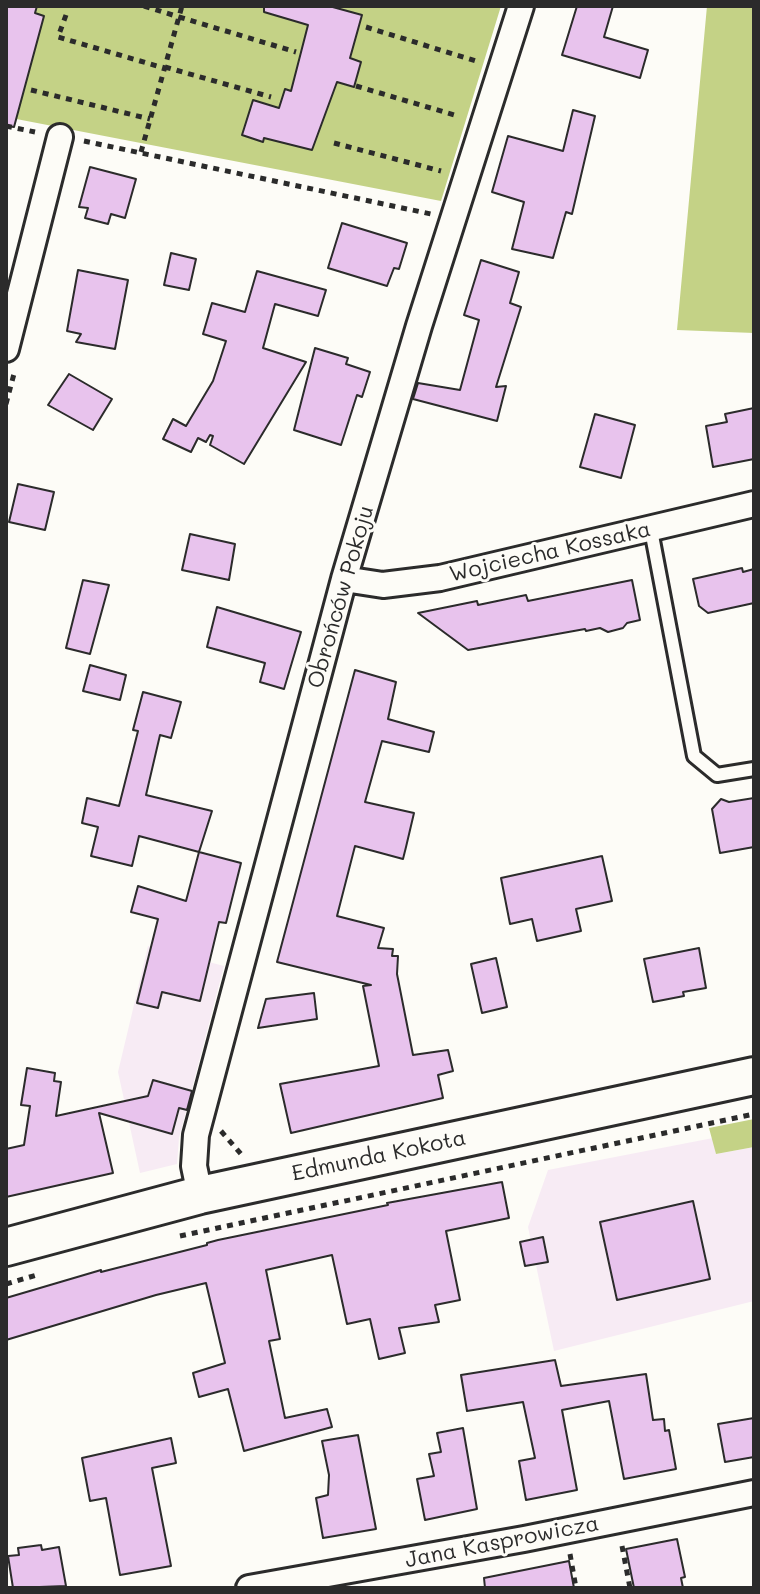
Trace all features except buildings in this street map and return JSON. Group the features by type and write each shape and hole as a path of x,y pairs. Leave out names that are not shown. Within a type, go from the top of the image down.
{"street":[{"name":"Obrońców Pokoju","path":"200,1195 194,1166 196,1135 344,579 419,326 521,6"},
{"path":"6,349 60,137"},
{"name":"Wojciecha Kossaka","path":"344,579 399,585 651,530 754,504"},
{"name":"Edmunda Kokota","path":"6,1247 200,1195 754,1076"},
{"name":"Jana Kasprowicza","path":"249,1588 524,1539 754,1493"}],"lane":[{"path":"651,530 694,756 717,775 754,769"}],"path":[{"path":"144,6 296,52"},
{"path":"141,152 182,6"},
{"path":"66,15 58,37 271,97"},
{"path":"366,27 480,63"},
{"path":"356,86 463,118"},
{"path":"31,90 150,119"},
{"path":"60,137 404,206 455,220"},
{"path":"334,143 447,173"},
{"path":"179,1237 754,1114"},
{"path":"217,1127 241,1155"},
{"path":"621,1541 630,1588"},
{"path":"569,1552 576,1588"}],"shaded area":[{"path":"148,946 224,966 179,1138 177,1164 140,1173 118,1072"},
{"path":"713,1138 716,1154 754,1147 754,1301 554,1351 528,1227 548,1170"}],"green space":[{"path":"6,6 501,6 441,201 6,117"},
{"path":"707,6 754,6 754,333 677,330"},
{"path":"754,1119 754,1147 716,1154 709,1128"}]}
